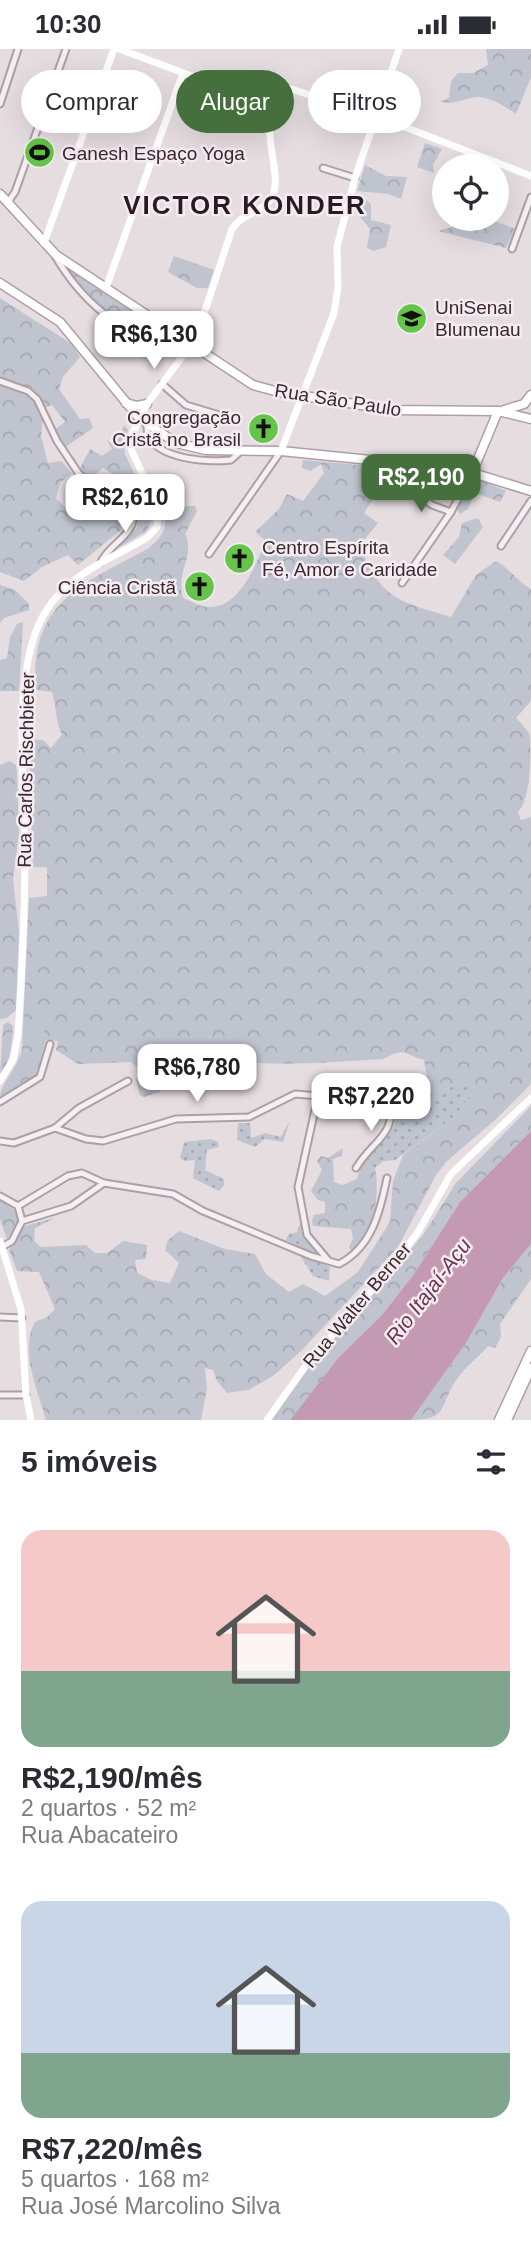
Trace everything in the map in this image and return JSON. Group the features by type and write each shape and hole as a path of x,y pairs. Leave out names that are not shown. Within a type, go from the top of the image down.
{"main road":[{"name":"Rua São Paulo","path":"0,194 52,251 253,385 393,410 498,411 531,419"},
{"path":"0,283 60,322 147,430 197,449 281,451 473,471 531,491"},
{"path":"473,471 498,411 517,408 530,398"},
{"path":"126,403 137,406 146,404"},
{"path":"499,1420 531,1351"},
{"path":"507,1420 531,1368"}],"street":[{"path":"0,104 18,49"},
{"path":"8,202 15,192 66,49"},
{"path":"44,243 116,49 139,53 176,70"},
{"path":"392,70 399,49"},
{"path":"106,288 176,93"},
{"path":"130,439 146,404 193,345 232,229 238,221 264,207 274,191 270,133"},
{"path":"209,554 281,451 304,395 337,299 335,257 370,133"},
{"path":"419,133 531,176"},
{"path":"323,168 355,178"},
{"path":"512,249 531,197"},
{"path":"52,251 82,292 126,328 146,333 166,327"},
{"path":"183,338 183,357"},
{"path":"0,381 28,391 37,399 75,469 133,515 130,530 106,551 101,564"},
{"path":"162,384 186,405 219,415"},
{"path":"130,439 147,430 159,447 187,459 230,460 241,451"},
{"name":"Rua Carlos Rischbieter","path":"0,1081 13,1060 19,1035 25,848 24,711 30,650 38,626 51,602 78,575 148,537 157,527 158,509 131,449 130,439"},
{"path":"402,583 451,512 473,471"},
{"path":"406,487 432,505 451,512"},
{"path":"500,546 531,501"},
{"path":"0,1102 40,1077 50,1044"},
{"path":"0,1141 14,1143 55,1128 79,1108 128,1081"},
{"path":"55,1128 86,1139 103,1141 176,1119 239,1119 257,1114 295,1094 392,1095 425,1091"},
{"path":"356,1168 384,1136 393,1113 392,1095"},
{"path":"318,1096 298,1187 307,1235 330,1262"},
{"name":"Rua Walter Berner","path":"267,1420 307,1364 393,1266 418,1232 452,1174 531,1098"},
{"path":"18,1206 73,1174 93,1175 104,1183 173,1194 203,1211 339,1264 361,1248 382,1206 387,1178"},
{"path":"22,1221 71,1206 104,1183"},
{"path":"0,1196 18,1206 22,1221 12,1241 1,1244 22,1318 26,1395 31,1420"},
{"path":"0,1317 22,1318"},
{"path":"0,1395 26,1395"}],"green space":[{"path":"486,49 531,49 531,77 516,114 499,103 479,97 451,102 440,101 449,98 451,81 458,73 473,73 488,65"},
{"path":"425,143 442,149 439,154 432,154 432,172 417,167"},
{"path":"365,165 386,176 407,177 401,199 388,194 357,191"},
{"path":"365,199 371,204 371,220 391,225 386,247 374,251 367,248 370,229 355,211"},
{"path":"509,227 515,229 506,248 438,231 509,231"},
{"path":"174,256 214,270 208,288 197,288 168,272"},
{"path":"63,265 154,326 153,329 139,327 113,315 81,287"},
{"path":"0,298 72,344 80,357 63,377 59,389 80,419 89,418 93,428 64,448 54,430 65,422 52,405 44,408 41,436 48,463 61,461 72,473 60,483 56,498 74,517 95,506 113,510 120,518 121,530 78,565 68,555 42,567 24,581 0,572"},
{"path":"124,425 128,430 124,445 125,454 153,515 147,531 118,548 137,528 138,515 107,490 116,481 113,474 103,468 91,478 79,470 90,449 102,456 112,449 107,440 112,444 119,438"},
{"path":"303,460 405,469 405,481 396,493 382,485 364,513 378,523 360,545 376,577 394,596 451,617 476,575 496,561 531,589 531,701 516,718 530,736 528,787 518,812 521,820 531,817 531,1084 495,1120 447,1161 436,1175 398,1247 302,1350 273,1376 248,1390 227,1393 217,1381 213,1370 205,1368 207,1388 201,1420 46,1420 29,1358 29,1345 35,1322 47,1317 55,1309 39,1272 17,1271 9,1250 24,1226 55,1218 35,1228 34,1241 41,1247 86,1245 95,1253 107,1253 123,1241 147,1245 146,1259 135,1260 137,1273 152,1280 170,1283 179,1263 165,1250 168,1240 179,1231 225,1249 255,1254 266,1274 289,1292 303,1284 325,1296 358,1272 390,1222 393,1181 403,1155 453,1118 475,1090 468,1079 444,1090 429,1089 424,1060 404,1052 383,1059 288,1064 241,1062 196,1052 162,1067 156,1076 160,1092 144,1097 140,1095 136,1079 143,1071 131,1062 78,1064 56,1050 58,1041 46,1040 37,1074 0,1099 22,1049 29,898 47,896 47,867 33,867 29,740 43,740 51,748 62,735 52,692 36,690 36,660 41,635 51,615 65,599 82,585 149,548 163,532 165,512 180,512 185,506 195,506 197,511 185,534 188,549 181,580 183,598 207,607 221,605 230,600 246,583 266,541 255,532 279,509 287,494 303,501 324,473 321,464 311,471 302,468"},
{"path":"474,477 506,491 500,502 475,493 468,509 460,514 457,509"},
{"path":"478,518 483,527 455,564 443,555 459,537 462,523"},
{"path":"0,585 15,590 29,604 29,610 4,618 0,623"},
{"path":"23,622 19,691 0,691 0,660 7,658 10,637 17,624"},
{"path":"10,761 16,765 17,773 19,834 13,879 19,932 16,1010 7,1018 0,1019 0,765"},
{"path":"29,1019 45,1020 43,1044 27,1043"},
{"path":"8,1022 13,1026 11,1046 7,1064 0,1075 3,1025"},
{"path":"468,1079 475,1090 453,1118 395,1160 383,1161 375,1168 366,1164 360,1168 394,1125 401,1101 428,1098 429,1089 444,1090"},
{"path":"531,1106 531,1131 460,1202 414,1274 382,1315 339,1357 290,1420 272,1420 311,1364 423,1235 456,1183"},
{"path":"290,1120 283,1142 265,1139 255,1147 237,1140 238,1123 250,1123 251,1138 265,1133 281,1137"},
{"path":"211,1139 218,1142 219,1147 207,1150 205,1170 224,1179 224,1185 219,1191 193,1178 195,1160 184,1161 180,1158 184,1142"},
{"path":"343,1148 342,1156 333,1159 334,1182 343,1185 357,1179 360,1168 366,1164 375,1168 377,1189 371,1225 360,1245 352,1252 349,1247 353,1238 351,1229 313,1226 312,1220 314,1215 325,1213 325,1202 318,1200 311,1191 322,1170 317,1161 321,1156 328,1158"},
{"path":"0,1200 17,1212 17,1224 7,1239 0,1219"},
{"path":"301,1221 304,1239 319,1255 286,1240 289,1234 297,1232"},
{"path":"531,1244 531,1279 500,1324 501,1337 495,1348 488,1346 464,1370 438,1414 411,1420 466,1343 503,1278"},
{"path":"298,1252 330,1267 329,1281 313,1276"}],"water":[{"name":"Rio Itajaí-Açu","path":"531,1131 531,1244 503,1278 466,1343 411,1420 290,1420 339,1357 382,1315 414,1274 460,1202"}],"place":[{"name":"Ganesh Espaço Yoga","path":"39,153"},
{"name":"UniSenai Blumenau","path":"412,318"},
{"name":"Congregação Cristã no Brasil","path":"264,428"},
{"name":"Centro Espírita Fé, Amor e Caridade","path":"239,558"},
{"name":"Ciência Cristã","path":"199,587"}],"district":[{"name":"VICTOR KONDER","path":"245,205"}]}
